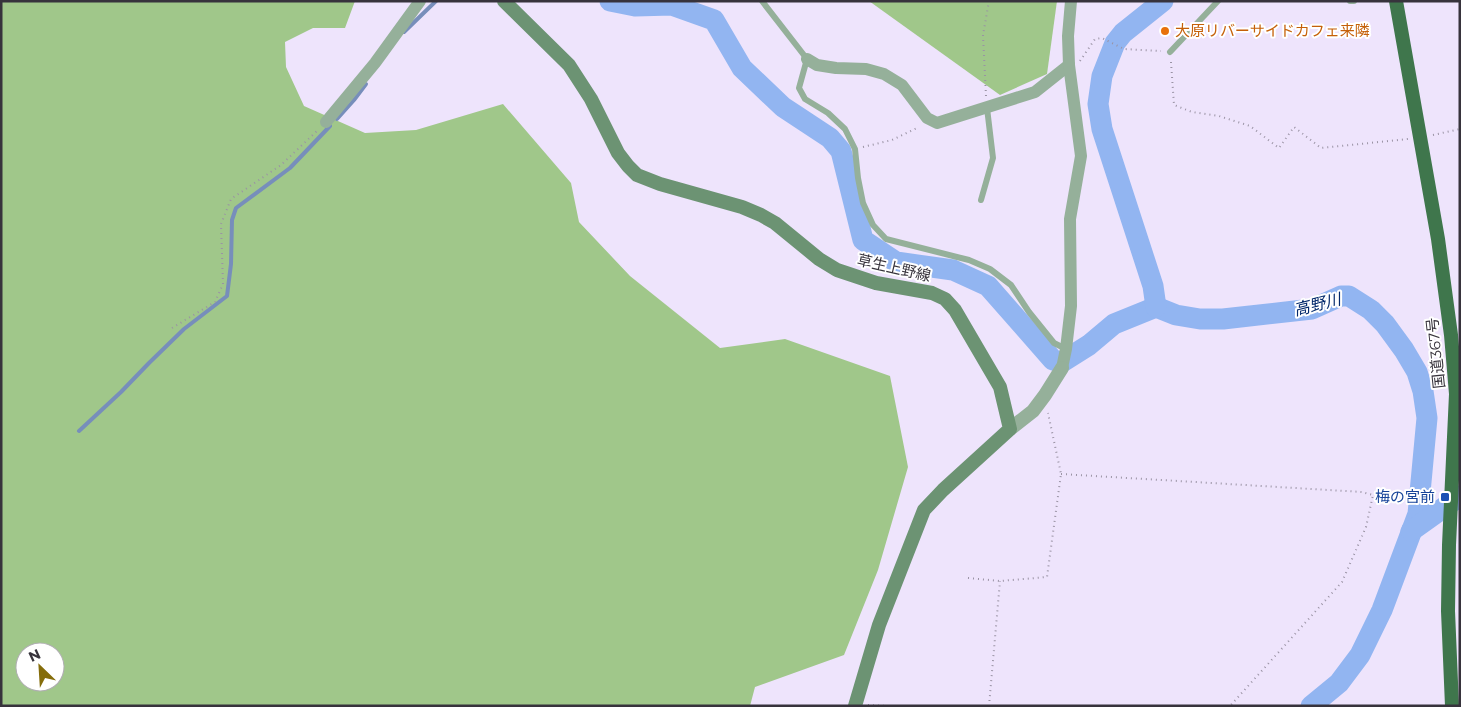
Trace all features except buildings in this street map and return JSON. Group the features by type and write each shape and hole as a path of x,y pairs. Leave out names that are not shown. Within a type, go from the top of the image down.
{"highway":[{"name":"国道367号","path":"1396,1 1438,239 1451,335 1456,394 1448,611 1452,706"}],"main road":[{"name":"草生上野線","path":"504,1 569,65 591,99 618,153 637,175 660,184 742,207 762,215 775,223 818,260 837,270 876,283 932,293 944,299 959,317 1000,387 1010,429"},
{"path":"855,705 879,625 924,510 943,490 1010,429"}],"street":[{"path":"326,122 375,63 420,1"},
{"path":"1010,429 1033,411 1045,395 1062,368 1066,349 1071,306 1070,219 1081,156 1069,65 1068,36 1071,1"},
{"path":"807,60 836,68 866,69 884,74 902,85 927,118 937,123 1035,92 1069,65"}],"lane":[{"path":"762,1 807,60 799,88 805,100 828,113 845,129 855,148 863,203 874,225 886,239 970,260 990,269 1011,285 1029,312 1054,343 1066,349"},
{"path":"1170,52 1218,1"},
{"path":"981,200 993,158 987,108"}],"path":[{"path":"987,108 983,35 989,1"},
{"path":"1069,65 1082,61 1095,39 1102,38 1124,49 1170,52 1174,105 1192,112 1219,116 1250,126 1279,148 1294,126 1321,148 1420,138 1460,129"},
{"path":"855,148 892,140 933,121"},
{"path":"172,328 215,302 224,284 221,224 231,199 281,165 326,122"},
{"path":"968,578 1000,580 1047,577 1061,474 1049,423 1045,395"},
{"path":"1061,474 1362,492 1373,495 1366,527 1342,582 1230,706"},
{"path":"989,706 1000,580"},
{"path":"855,705 888,706"}],"green space":[{"path":"1,1 355,1 345,28 313,28 285,42 286,67 304,106 365,133 416,130 503,104 571,183 579,222 630,276 720,348 785,339 890,376 908,467 878,570 844,655 755,687 750,706 1,706"},
{"path":"869,1 1057,1 1047,74 1000,95"}],"waterway":[{"path":"404,32 436,1"},
{"path":"610,1 635,6 672,5 714,20 742,68 783,107 830,138 841,151 863,240 896,262 953,270 988,286 1053,360 1062,362 1089,345 1114,324 1156,307"},
{"name":"高野川","path":"1156,307 1153,286 1102,129 1098,104 1102,76 1115,43 1123,33 1163,1"},
{"path":"337,119 366,84"},
{"path":"79,431 184,329 227,296 231,264 232,220 236,208 290,168 330,126"},
{"name":"高野川","path":"1156,307 1176,315 1200,319 1223,319 1312,309 1341,296 1349,296 1371,310 1385,324 1417,372 1423,391 1427,418 1418,514 1382,610 1360,655 1339,683 1311,706"},
{"path":"1411,531 1460,496"}],"place":[{"name":"大原リバーサイドカフェ来隣","path":"1165,31"},
{"name":"梅の宮前","path":"1445,497"}]}
